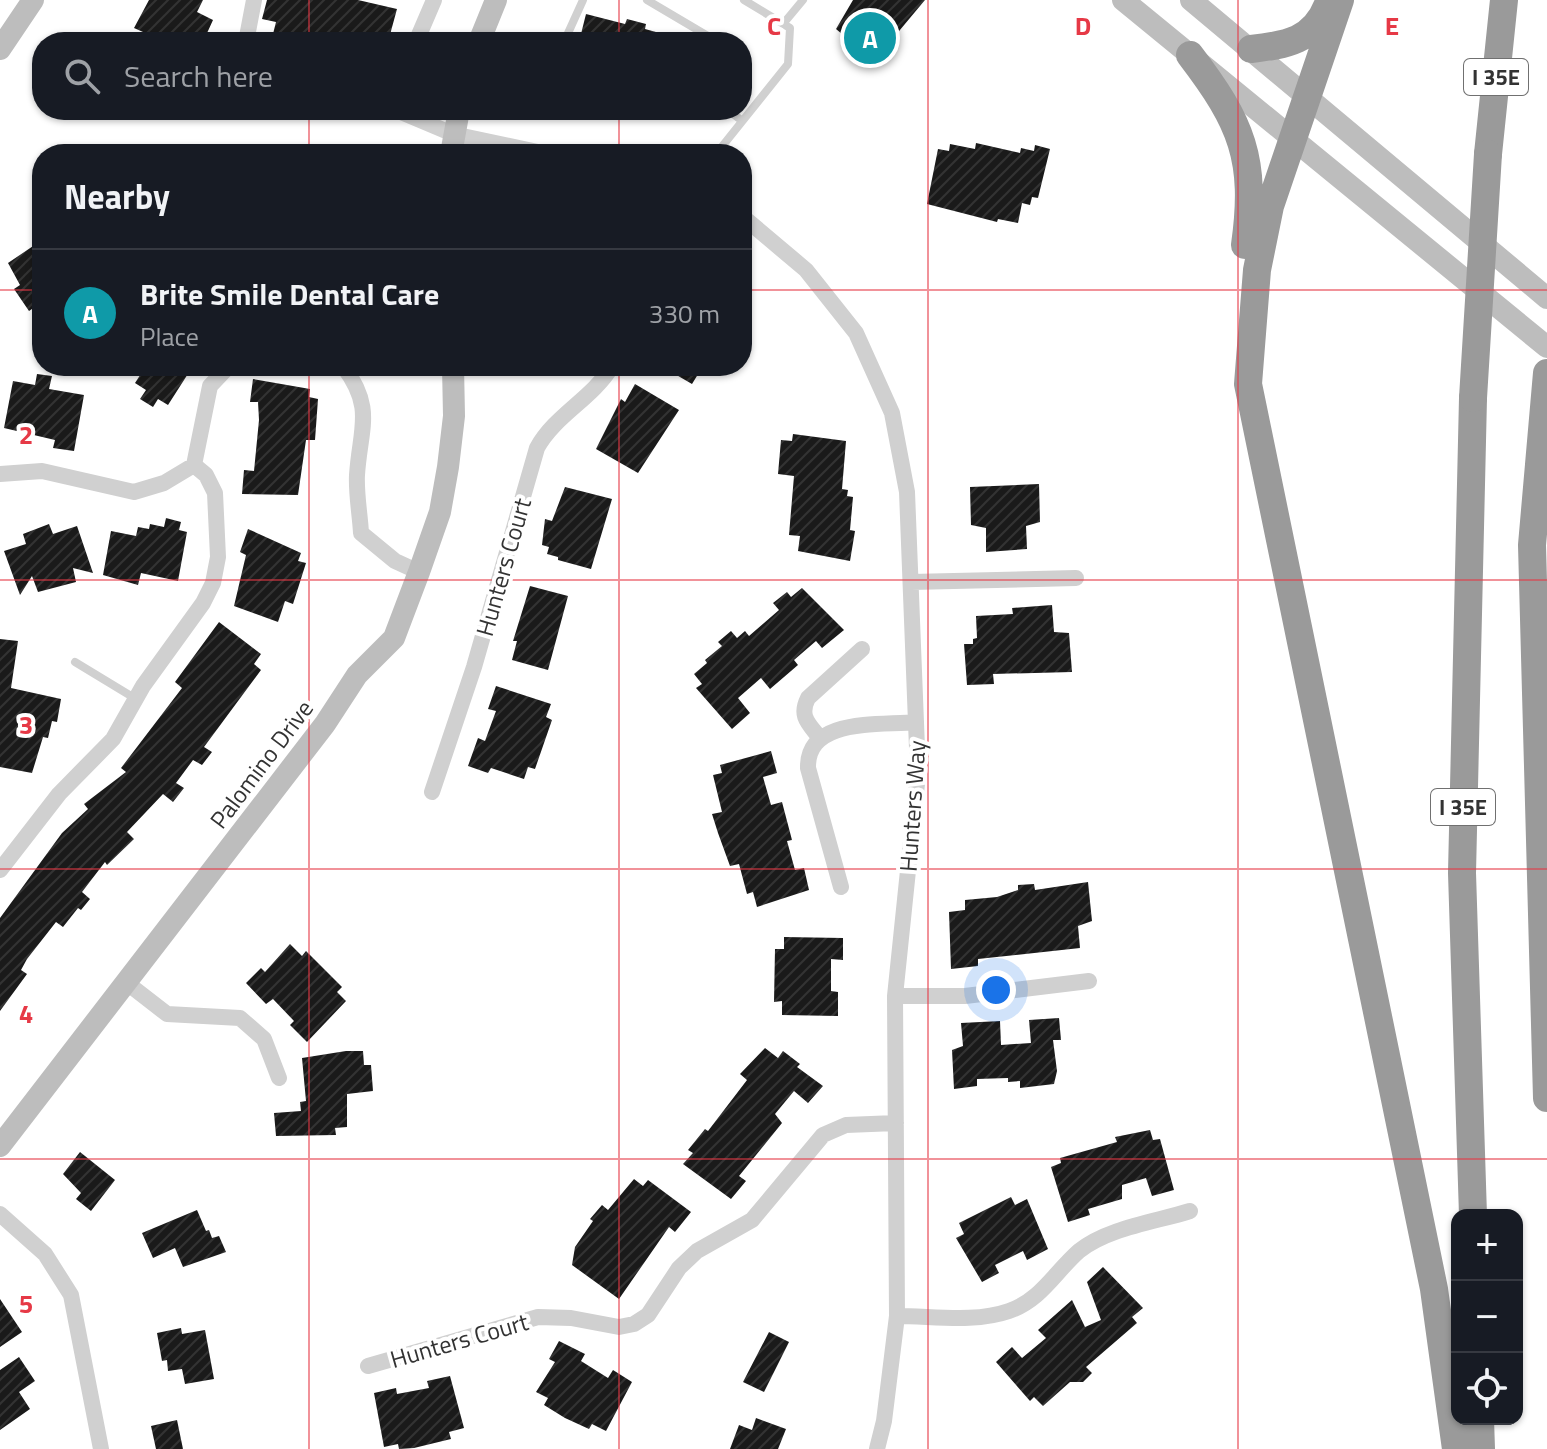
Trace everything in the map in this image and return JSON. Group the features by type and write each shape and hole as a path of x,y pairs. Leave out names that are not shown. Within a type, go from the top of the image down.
{"highway":[{"path":"1251,49 1302,40 1315,28 1330,0"},
{"path":"1340,0 1270,206 1257,270 1248,384 1434,1289 1456,1449"},
{"name":"I 35E","path":"1473,1209 1462,873 1473,398 1488,154 1504,0"},
{"path":"1190,55 1225,100 1247,162 1250,210 1239,314 1248,362"},
{"path":"1547,373 1532,545 1547,1098"},
{"path":"1480,1425 1481,1449"}],"street":[{"path":"0,49 33,0"},
{"path":"248,32 254,0"},
{"path":"420,32 434,0"},
{"path":"483,32 496,0"},
{"path":"1123,0 1547,347"},
{"path":"1191,0 1547,298"},
{"path":"412,120 452,144 457,120"},
{"name":"Hunters Way","path":"752,224 806,270 856,333 892,413 907,492 918,774 895,996 897,1316 884,1421 877,1449"},
{"path":"0,474 42,471 134,492 164,483 194,465 210,386 220,376"},
{"path":"351,376 359,387 365,423 357,477 361,533 395,561 419,572"},
{"name":"Palomino Drive","path":"0,1146 325,724 357,675 394,638 440,512 454,416 453,376"},
{"name":"Hunters Court","path":"432,792 474,667 537,448 548,429 580,406 606,376"},
{"path":"0,870 59,794 113,739 213,583 218,557 215,493 206,475 194,465"},
{"path":"911,582 1076,578"},
{"path":"819,737 805,720 803,709 808,698 862,649"},
{"path":"841,887 808,768 808,754 819,737 835,730 916,722"},
{"path":"895,996 965,996 1089,981"},
{"path":"127,983 167,1014 240,1018 264,1039 279,1078"},
{"name":"Hunters Court","path":"368,1366 538,1317 571,1318 619,1327 634,1324 648,1315 679,1268 697,1251 752,1220 823,1135 846,1125 896,1123"},
{"path":"897,1316 983,1317 1009,1311 1045,1289 1077,1253 1093,1242 1190,1211"},
{"path":"0,1214 45,1254 71,1295 101,1449"}],"lane":[{"path":"569,32 583,0"},
{"path":"648,0 701,32"},
{"path":"744,0 790,28 788,64 752,107"},
{"path":"783,24 803,0"},
{"path":"723,144 741,120"},
{"path":"75,662 136,700"}],"building":[{"path":"149,0 203,0 197,12 213,20 208,32 143,32 134,28"},
{"path":"267,0 358,0 397,9 391,32 274,32 276,22 262,19"},
{"path":"853,0 925,0 874,61 836,29"},
{"path":"586,14 625,24 627,19 646,24 645,29 656,32 582,32"},
{"path":"976,143 1020,153 1021,148 1034,151 1035,145 1050,149 1038,198 1032,197 1030,205 1022,203 1018,223 998,219 997,222 927,204 938,149 949,151 950,144 975,149"},
{"path":"32,247 32,309 29,311 14,289 20,285 8,263"},
{"path":"37,376 52,376 49,389 84,395 74,451 53,448 55,440 4,428 13,381 35,385"},
{"path":"140,376 187,376 168,405 158,399 153,407 140,399 146,390 135,383"},
{"path":"678,376 697,376 692,384"},
{"path":"253,379 310,389 309,397 318,399 315,440 306,440 298,495 242,494 244,470 254,471 259,420 258,402 250,402"},
{"path":"635,384 679,410 638,473 596,449 621,399 625,402"},
{"path":"793,434 846,441 842,489 848,490 847,496 853,497 850,530 855,531 850,561 798,551 800,536 789,535 794,476 778,474 781,440 792,441"},
{"path":"1039,484 1040,522 1026,526 1027,549 986,552 986,528 971,525 970,487"},
{"path":"565,487 612,499 591,569 558,560 558,557 547,554 549,547 542,545 545,519 552,521"},
{"path":"166,518 181,522 179,530 187,532 178,581 141,573 138,585 103,575 111,531 136,536 138,527 149,529 150,524 164,527"},
{"path":"49,524 53,534 77,526 93,573 73,568 76,582 38,592 32,576 20,595 4,551 26,544 23,534"},
{"path":"248,529 301,553 298,561 306,563 293,604 285,601 278,622 234,606 246,555 240,552"},
{"path":"530,586 568,596 548,670 512,660 517,641 513,641"},
{"path":"802,588 844,630 822,648 816,641 794,660 798,665 770,689 761,678 738,698 750,713 732,729 696,688 702,684 694,674 722,646 718,642 731,631 737,638 745,631 749,636 779,610 773,603 787,592 791,597"},
{"path":"1052,605 1054,632 1069,633 1072,672 993,674 994,684 967,685 964,644 973,644 973,639 977,638 976,616 1013,614 1012,608"},
{"path":"219,622 261,654 254,664 261,670 204,747 212,752 202,765 193,760 176,783 184,788 173,802 163,794 127,832 134,839 107,865 105,862 82,892 90,899 81,910 78,908 63,927 56,922 27,959 21,970 27,974 0,1011 0,918 62,833 88,809 84,804 126,772 121,768 182,688 175,682"},
{"path":"0,639 18,641 11,688 61,699 57,722 52,721 48,738 43,737 32,773 0,767"},
{"path":"496,686 551,704 546,717 552,720 535,769 528,767 524,779 491,768 488,773 468,766 478,738 485,741 496,711 488,709"},
{"path":"771,751 777,773 763,777 771,805 782,802 792,840 787,841 795,870 804,868 809,890 757,907 753,892 747,894 739,864 730,866 718,833 712,814 722,812 713,775 722,773 720,765"},
{"path":"1088,882 1092,921 1078,926 1080,948 978,959 978,966 951,969 949,912 965,910 965,900 997,897 1018,890 1018,885 1034,884 1035,890"},
{"path":"784,937 843,938 843,960 831,959 831,991 838,992 838,1016 782,1015 782,1001 774,1002 775,949 784,949"},
{"path":"290,944 302,956 306,951 342,987 337,992 346,1001 307,1042 290,1025 294,1021 273,999 266,1004 246,983 261,968 265,972"},
{"path":"1059,1018 1061,1040 1053,1040 1057,1071 1054,1084 1020,1088 1020,1081 1008,1082 1008,1078 977,1079 977,1086 954,1089 952,1050 963,1046 961,1023 1000,1021 1001,1045 1031,1043 1029,1020"},
{"path":"765,1048 778,1058 783,1051 800,1064 797,1067 823,1086 808,1103 794,1091 775,1114 782,1123 739,1176 746,1181 731,1199 683,1164 693,1153 688,1150 705,1129 708,1131 747,1080 740,1074"},
{"path":"363,1051 364,1065 371,1065 373,1091 347,1094 347,1127 335,1128 336,1135 276,1136 274,1113 301,1111 300,1102 306,1101 302,1058"},
{"path":"1150,1130 1153,1140 1160,1139 1174,1190 1152,1196 1146,1178 1122,1185 1122,1199 1088,1209 1090,1215 1068,1222 1051,1167 1061,1163 1060,1158 1117,1142 1115,1137"},
{"path":"80,1152 115,1180 91,1211 76,1199 81,1193 63,1174"},
{"path":"634,1179 643,1186 648,1180 691,1212 675,1232 669,1227 619,1299 572,1265 575,1247 593,1221 590,1219 602,1205 608,1210"},
{"path":"1011,1197 1015,1205 1027,1199 1048,1249 1027,1260 1023,1251 995,1265 999,1273 982,1282 956,1238 964,1234 959,1223"},
{"path":"197,1210 206,1231 209,1230 212,1238 219,1236 226,1252 183,1267 175,1248 153,1258 142,1233"},
{"path":"1103,1267 1143,1308 1132,1317 1137,1323 1086,1367 1092,1373 1083,1382 1070,1382 1043,1406 1034,1397 1030,1401 996,1362 1012,1347 1022,1358 1046,1338 1038,1330 1072,1300 1085,1327 1101,1320 1087,1282"},
{"path":"0,1299 22,1332 0,1347"},
{"path":"181,1328 182,1334 205,1330 214,1379 185,1384 182,1369 168,1371 167,1360 162,1361 157,1333"},
{"path":"769,1332 789,1342 764,1392 743,1382"},
{"path":"559,1341 585,1354 581,1361 608,1378 613,1370 632,1382 606,1431 592,1424 589,1429 565,1418 544,1405 548,1398 536,1392 555,1362 549,1359"},
{"path":"19,1357 35,1381 19,1392 30,1409 0,1430 0,1370"},
{"path":"450,1376 464,1428 449,1432 451,1439 414,1448 399,1449 398,1444 384,1447 374,1393 396,1388 397,1394 429,1388 427,1381"},
{"path":"756,1418 786,1429 778,1449 730,1449 739,1425 752,1430"},
{"path":"177,1420 183,1449 156,1449 151,1426"}],"place":[{"name":"Brite Smile Dental Care","path":"870,38"}]}
